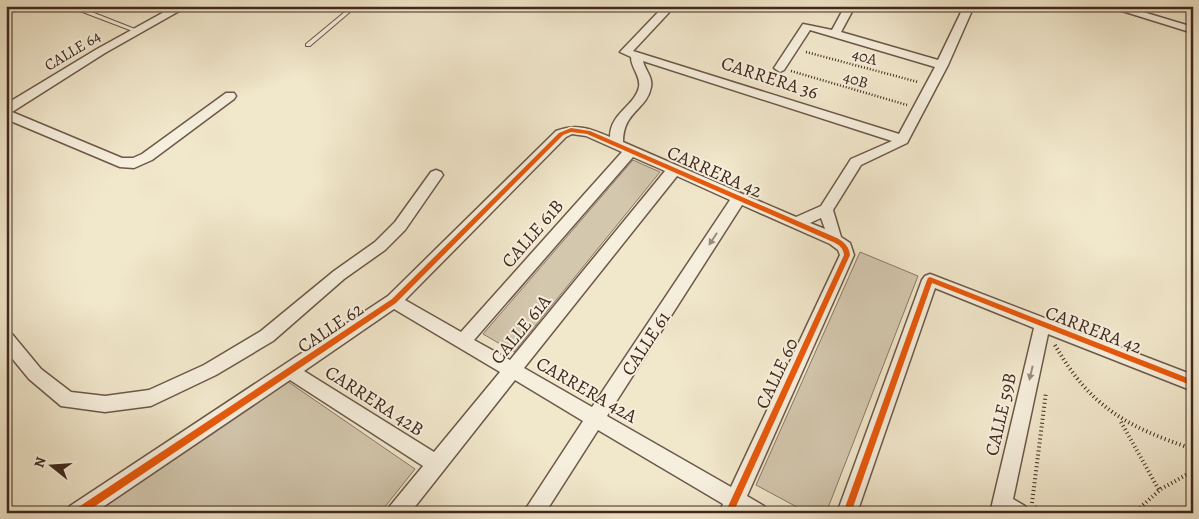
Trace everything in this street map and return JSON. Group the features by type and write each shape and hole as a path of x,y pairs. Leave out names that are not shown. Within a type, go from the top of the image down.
{"street":[{"name":"CALLE 64","path":"6,112 138,31 183,6"},
{"path":"617,145 615,135 620,119 643,94 647,82 645,74 636,63 632,53 670,6"},
{"path":"835,34 850,6"},
{"path":"796,223 826,210 856,162 863,156 895,146 902,140 942,64 969,6"},
{"path":"1111,6 1193,30"},
{"path":"784,69 793,48 807,26 942,64"},
{"name":"CARRERA 36","path":"632,53 902,140"},
{"path":"6,112 120,162 134,163 147,157 230,96"},
{"path":"588,132 620,119"},
{"name":"CARRERA 42","path":"571,130 588,132 840,243"},
{"name":"CALLE 62","path":"77,513 291,372 394,301 561,134 571,130"},
{"name":"CALLE 61B","path":"463,341 631,151"},
{"name":"CALLE 61A","path":"397,513 674,170"},
{"path":"6,339 35,374 67,400 106,404 151,398 210,370 267,336 340,275 380,246 404,221 436,175"},
{"name":"CALLE 61","path":"533,513 739,198"},
{"path":"826,210 840,243"},
{"name":"CALLE 60","path":"732,506 847,255 840,243"},
{"name":"CARRERA 42","path":"847,513 930,280 1042,326 1193,383"},
{"name":"CARRERA 42A","path":"394,301 595,418 732,506 757,513"},
{"name":"CALLE 59B","path":"1007,510 1042,326"},
{"name":"CARRERA 42B","path":"291,372 436,464"}],"lane":[{"path":"78,6 82,10 138,31"},
{"path":"308,46 356,6"}],"path":[{"path":"1051,350 1052,340 1064,364 1084,388 1120,419 1146,433 1193,449"},
{"path":"1046,389 1032,506 1046,513"},
{"path":"1120,419 1159,490"},
{"path":"1134,513 1159,490 1193,471"}],"shaded area":[{"path":"633,160 660,172 514,352 483,334"},
{"path":"860,252 918,276 826,513 808,513 756,485"},
{"path":"287,381 415,469 380,513 110,513 100,504"}],"cycle path":[{"path":"77,513 394,301 561,134 571,130 588,132 835,240 846,249 847,255 729,513"},
{"path":"847,513 930,280 1193,383"}]}
